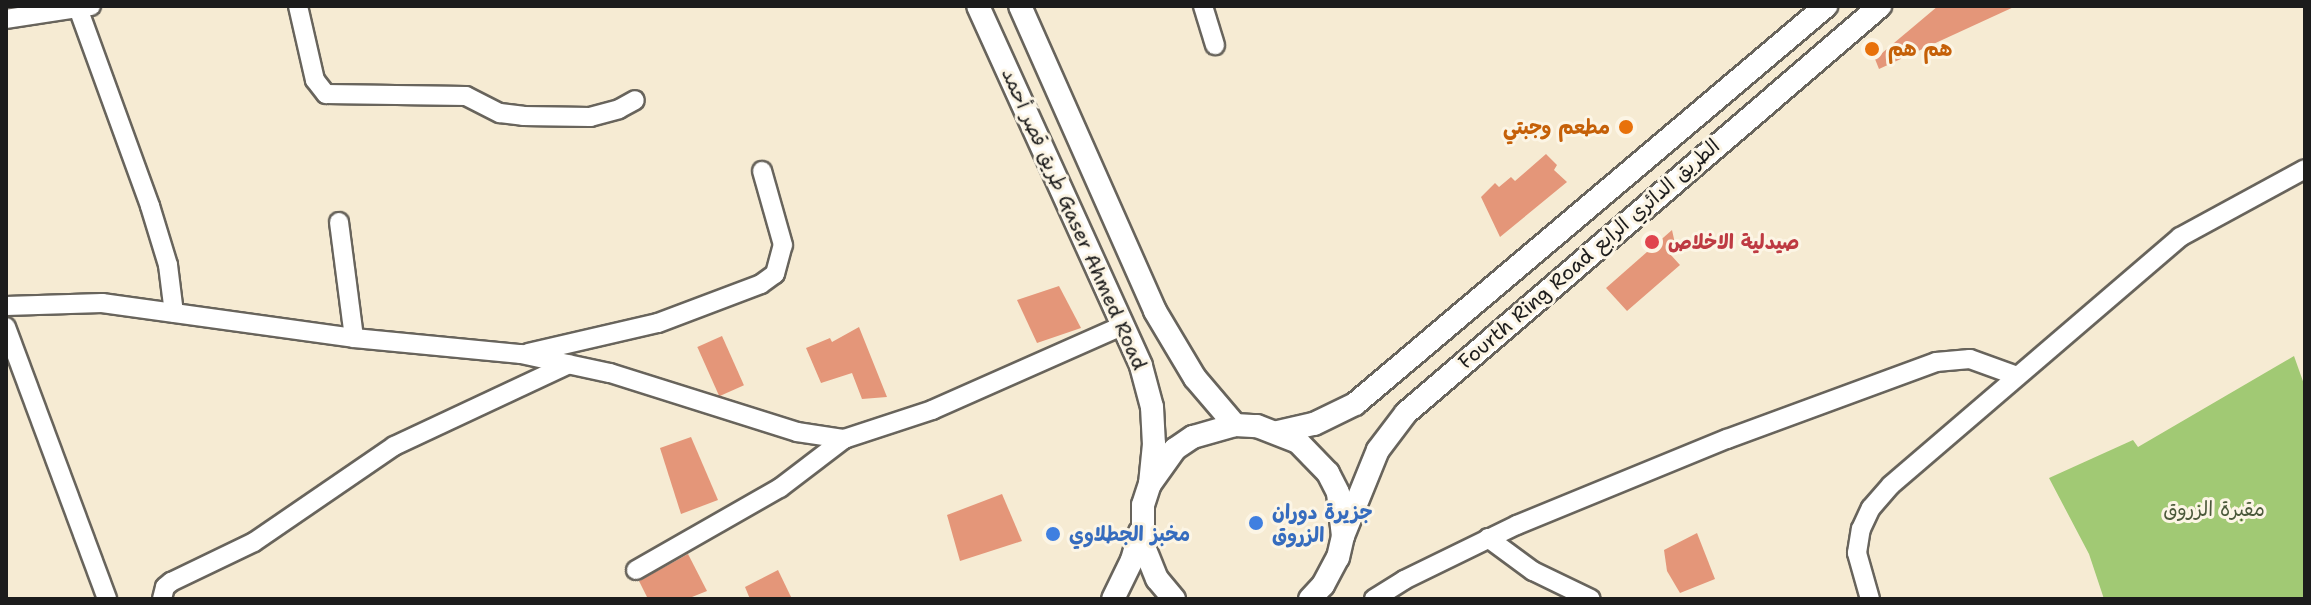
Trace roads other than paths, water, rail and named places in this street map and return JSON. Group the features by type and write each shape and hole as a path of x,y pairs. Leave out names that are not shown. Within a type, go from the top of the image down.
{"main road":[{"name":"طريق قصر أحمد Gaser Ahmed Road","path":"978,6 1124,325 1152,407 1154,444 1141,527"},
{"name":"طريق قصر أحمد Gaser Ahmed Road","path":"1020,6 1161,323 1195,378 1235,425"},
{"name":"Fourth Ring Road الطريق الدائري الرابع","path":"1278,432 1314,424 1355,404 1826,6"},
{"name":"Fourth Ring Road الطريق الدائري الرابع","path":"1340,547 1360,485 1378,450 1406,413 1880,6"},
{"path":"1150,484 1175,449 1193,437 1235,425 1278,432 1298,442 1328,473 1338,493 1340,547 1334,599"},
{"path":"1113,599 1132,560 1141,527"},
{"path":"1141,527 1148,563 1174,599"},
{"path":"1310,599 1323,585 1340,547"}],"street":[{"path":"298,6 315,80 326,94 466,96 500,113 523,116 590,117 619,109 635,100"},
{"path":"1203,6 1215,45"},
{"path":"6,19 85,7 168,265 174,313"},
{"path":"1870,599 1857,553 1861,529 1871,508 1891,485 2180,237 2305,169"},
{"path":"521,354 658,323 761,284 775,274 783,245 762,171"},
{"path":"339,222 354,338"},
{"path":"6,306 102,303 354,338 521,354 610,373 797,432 844,439"},
{"path":"636,570 780,488 844,439 932,410 1124,325"},
{"path":"6,327 107,599"},
{"path":"1374,599 1404,580 1488,538 1727,439 1936,362 1970,359 2017,376"},
{"path":"162,599 165,587 171,582 254,542 394,446 569,364"},
{"path":"1488,538 1533,571 1591,599"}],"place":[{"name":"هم هم","path":"1872,49"},
{"name":"مطعم وجبتي","path":"1626,127"},
{"name":"صيدلية الاخلاص","path":"1652,242"},
{"name":"جزيرة دوران الزروق","path":"1256,523"},
{"name":"مخبز الجطلاوي","path":"1053,534"}],"park label":[{"name":"مقبرة الزروق","path":"2214,509"}]}
